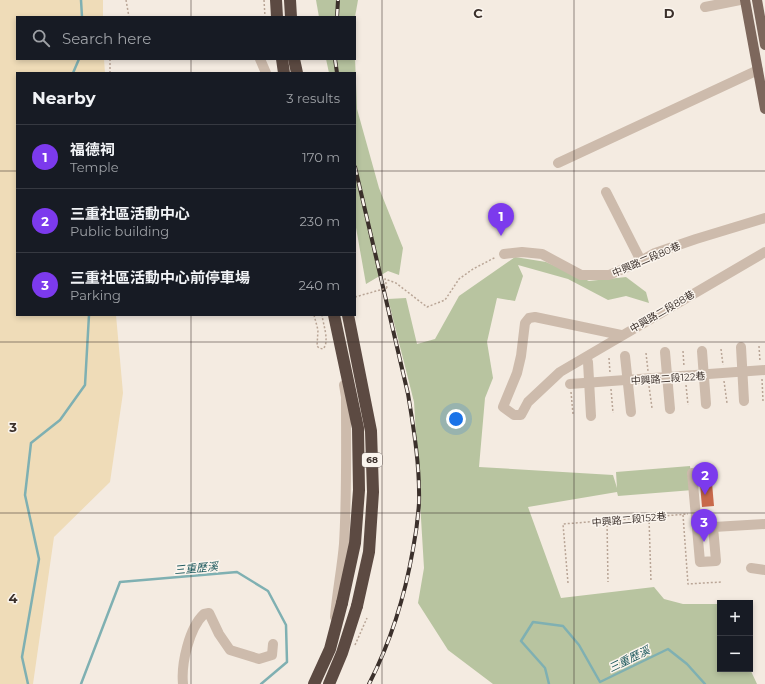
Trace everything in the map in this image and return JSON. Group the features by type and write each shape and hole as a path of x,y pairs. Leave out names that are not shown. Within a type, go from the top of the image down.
{"highway":[{"path":"276,0 277,16"},
{"path":"290,0 291,16"},
{"path":"282,60 284,72"},
{"path":"294,60 297,72"},
{"name":"68","path":"314,684 330,649 342,603 355,543 360,490 358,428 334,316"},
{"name":"68","path":"330,684 357,606 369,552 373,492 371,431 348,316"}],"main road":[{"path":"744,0 749,19 765,109"},
{"path":"757,0 762,16 765,45"}],"lane":[{"path":"705,7 740,0"},
{"path":"749,19 762,16"},
{"path":"260,60 266,72"},
{"path":"558,163 758,70"},
{"path":"606,192 641,261"},
{"name":"中興路二段80巷","path":"504,254 522,252 542,254 581,275 609,275 655,253 765,218"},
{"name":"中興路二段88巷","path":"621,335 535,317 529,318 525,323 521,356 517,372 503,407 514,415 521,415 528,402 560,372 765,252"},
{"path":"329,316 341,364 346,398 346,494 344,539 337,590 330,684"},
{"path":"741,347 744,402"},
{"path":"702,351 706,404"},
{"path":"665,352 670,409"},
{"path":"625,356 631,412"},
{"path":"588,362 591,416"},
{"name":"中興路二段122巷","path":"570,384 763,370"},
{"path":"692,473 700,562 716,561 713,527"},
{"path":"697,528 765,524"},
{"path":"751,568 765,570"},
{"path":"183,684 183,661 196,623 204,614 210,613 219,634 230,650 259,659 272,655 273,644"}],"path":[{"path":"126,0 129,16"},
{"path":"264,0 265,16"},
{"path":"110,60 110,72"},
{"path":"356,297 387,288 385,279 396,282 428,307 445,300 458,279 473,268 504,254"},
{"path":"314,316 318,330 317,346 323,349 326,341 322,316"},
{"path":"759,346 763,370 764,401"},
{"path":"721,348 727,403"},
{"path":"683,351 688,405"},
{"path":"646,353 652,408"},
{"path":"609,358 613,413"},
{"path":"570,384 572,414"},
{"name":"中興路二段152巷","path":"568,583 562,524 696,514"},
{"path":"649,518 651,582"},
{"path":"607,521 608,582"}],"green space":[{"path":"316,0 358,0 355,16 319,16"},
{"path":"326,60 355,60 356,72 329,72"},
{"path":"356,83 357,109 379,188 403,248 399,275 388,271 366,284 356,228"},
{"path":"515,257 546,262 589,281 626,277 646,292 649,303 626,296 608,300 568,279 518,265 523,276 515,301 497,298 487,342 493,378 485,398 479,467 613,475 617,488 616,472 690,466 693,490 618,496 617,492 528,507 561,598 654,587 664,599 683,604 717,604 717,672 751,672 757,684 493,684 448,650 418,603 424,568 414,402 388,299 406,298 417,344 435,339 459,296"}],"sand":[{"path":"0,0 103,0 103,16 16,16 16,60 104,60 105,72 16,72 16,316 116,316 123,393 110,482 54,537 33,684 0,684"}],"building":[{"path":"712,483 714,506 702,507 700,484"}],"waterway":[{"path":"81,0 82,16"},
{"path":"73,72 79,60"},
{"path":"28,684 22,657 39,559 25,495 31,443 60,420 85,385 89,316"},
{"name":"三重歷溪","path":"81,684 120,582 237,572 268,591 286,625 287,662 261,684"},
{"name":"三重歷溪","path":"549,684 545,668 521,641 533,622 563,626 579,645 600,682 668,649 687,664 705,684"}],"railway":[{"path":"337,16 338,0"},
{"path":"335,60 337,72"},
{"path":"356,171 408,394 419,476 419,503 416,532 406,584 390,635 369,684"}],"place":[{"name":"福德祠","path":"501,236"},
{"name":"三重社區活動中心","path":"705,495"},
{"name":"三重社區活動中心前停車場","path":"704,542"}]}
